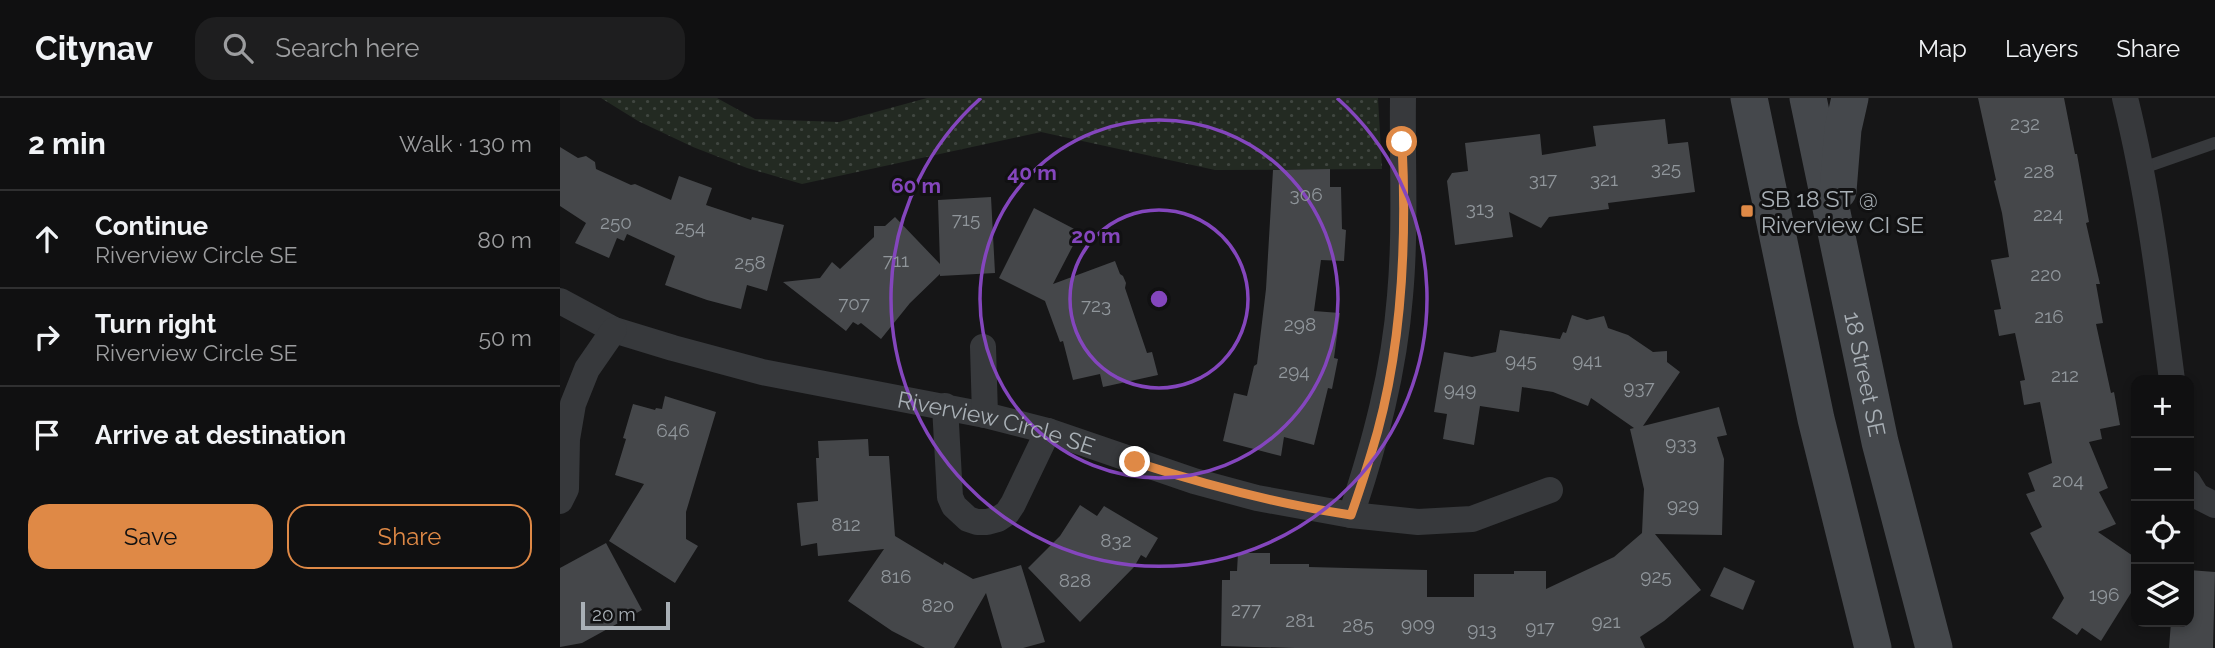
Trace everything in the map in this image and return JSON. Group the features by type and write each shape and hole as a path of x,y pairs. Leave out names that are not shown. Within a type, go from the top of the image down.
{"main road":[{"path":"1749,98 1816,419 1873,648"},
{"name":"18 Street SE","path":"1808,98 1880,442 1934,648"},
{"path":"1835,227 1843,129 1850,98"}],"street":[{"path":"1351,515 1375,440 1389,378 1400,297 1404,231 1403,98"},
{"path":"2125,98 2160,284 2171,375"},
{"name":"Riverview Circle SE","path":"560,300 614,330 762,372 945,406 1048,431 1207,485 1257,498 1351,515 1418,522 1472,519 1550,490"},
{"path":"560,500 566,489 567,439 573,404 587,369 614,330"},
{"path":"983,347 985,415"},
{"path":"945,406 950,497 960,513 977,522 998,519 1007,513 1048,431"},
{"path":"2194,492 2197,496 2215,505"}],"lane":[{"path":"2140,169 2215,143"}],"shaded area":[{"path":"601,98 717,98 755,119 839,122 927,98 1378,98 1382,169 1215,170 1041,132 802,184 747,168 693,147 638,121"}],"building":[{"path":"1978,98 2064,98 2089,222 2086,223 2100,284 2096,284 2103,323 2096,324 2120,425 2100,429 2102,439 2089,442 2108,488 2099,492 2116,524 2098,532 2131,555 2131,593 2101,641 2082,628 2077,635 2052,618 2064,598 2030,533 2042,527 2026,494 2035,491 2028,473 2052,463 2040,402 2024,405 2020,381 2025,380 2015,333 1999,336 1994,310 2001,309 1991,260 2009,257 1994,181 1996,180"},
{"path":"1665,119 1668,144 1688,142 1695,192 1608,203 1609,209 1549,217 1541,228 1509,212 1513,237 1455,245 1447,181 1452,173 1468,171 1465,143 1540,134 1542,155 1596,146 1593,126"},
{"path":"560,147 578,158 586,156 595,162 596,169 671,200 679,176 712,188 706,205 751,220 752,217 784,225 767,291 747,285 741,309 665,285 675,256 627,234 624,241 617,238 609,258 575,243 586,223 560,206"},
{"path":"1330,169 1330,187 1341,187 1342,229 1346,230 1344,261 1321,260 1314,311 1340,313 1334,358 1338,359 1332,389 1328,388 1314,445 1284,437 1281,456 1223,441 1234,393 1247,396 1254,366 1257,364 1266,289 1273,170"},
{"path":"991,197 995,273 940,274 910,303 881,339 861,323 858,325 853,322 846,331 783,282 820,278 832,262 840,269 874,237 874,226 885,226 895,217 940,264 938,200"},
{"path":"1034,208 1080,232 1053,284 1115,261 1126,283 1125,288 1147,353 1152,352 1158,375 1103,387 1100,374 1073,380 1063,341 1060,342 1045,301 999,278"},
{"path":"1572,315 1587,320 1604,316 1608,328 1628,335 1653,352 1667,351 1667,362 1680,372 1643,426 1719,407 1727,435 1717,437 1724,459 1722,535 1655,534 1701,590 1640,637 1645,648 1221,646 1222,580 1230,580 1230,571 1237,571 1238,553 1270,553 1270,564 1427,570 1427,597 1474,597 1474,574 1546,571 1546,589 1614,557 1642,533 1644,489 1630,429 1634,428 1591,398 1588,406 1553,392 1522,387 1519,412 1480,406 1474,445 1443,439 1447,414 1434,412 1444,352 1472,357 1496,352 1500,330 1560,339 1563,332 1566,333"},
{"path":"665,396 716,412 686,512 686,539 698,546 675,583 609,541 644,484 615,475 633,404 655,410 662,409"},
{"path":"868,439 869,456 889,456 895,536 943,565 944,562 973,579 1021,565 1045,642 1023,648 1002,648 986,593 954,648 925,648 892,631 848,601 884,549 818,556 817,543 801,546 797,503 818,501 818,441"},
{"path":"1080,505 1097,516 1104,506 1158,538 1146,558 1141,555 1134,567 1080,622 1028,568 1060,536"},
{"path":"606,543 642,610 582,643 560,647 560,568"},
{"path":"1724,567 1755,581 1743,610 1710,596"},
{"path":"2194,570 2215,572 2213,648 2169,648 2171,627 2194,627"}],"place":[{"name":"SB 18 ST @ Riverview CI SE","path":"1747,211"}],"route":[{"path":"1135,462 1257,498 1351,515 1372,452 1389,378 1400,297 1404,231 1402,142"}]}
